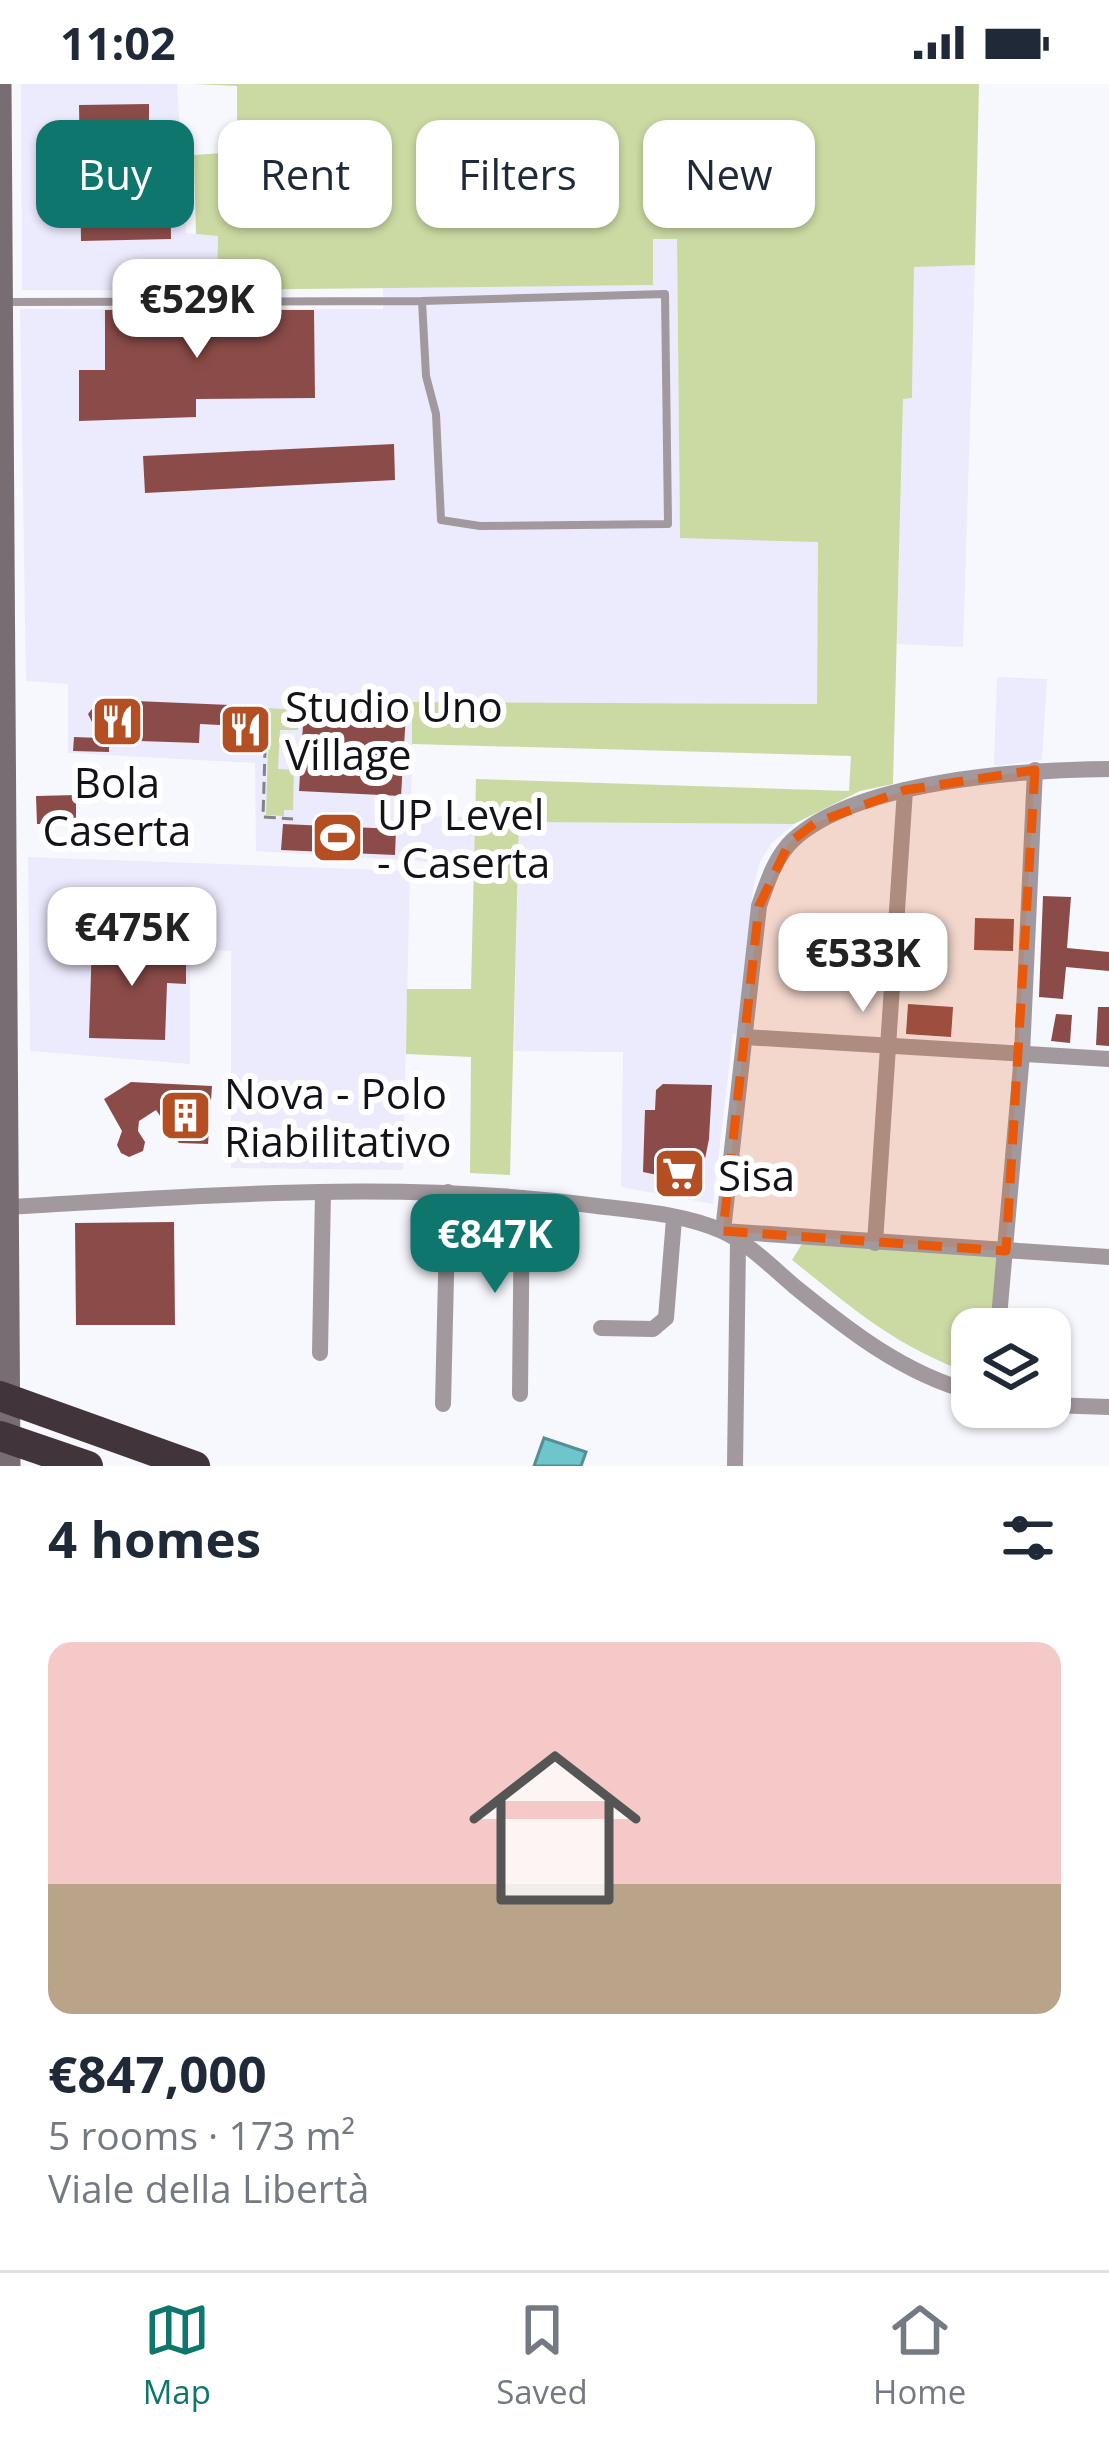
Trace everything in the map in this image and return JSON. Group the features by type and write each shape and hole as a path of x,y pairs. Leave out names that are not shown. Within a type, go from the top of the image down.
{"highway":[{"path":"0,1396 66,1447"},
{"path":"0,1415 66,1447"},
{"path":"0,1436 195,1466"},
{"path":"0,1445 66,1447 147,1466"}],"main road":[{"path":"1,84 10,1466"}],"street":[{"path":"735,1466 730,1236 759,906 769,875 789,844 815,823 905,790 1035,770 1109,770"},
{"path":"1000,1308 1022,1054 1035,770"},
{"path":"875,1243 905,790"},
{"path":"745,1037 1109,1059"},
{"path":"8,1208 323,1192 448,1192 674,1219 730,1236 1109,1257"},
{"path":"320,1353 323,1192"},
{"path":"443,1403 448,1192"},
{"path":"520,1394 522,1198"},
{"path":"601,1328 652,1329 666,1318 674,1219"},
{"path":"730,1236 850,1332 891,1358 951,1384"},
{"path":"773,1269 786,1238"},
{"path":"1071,1406 1109,1407"}],"lane":[{"path":"2,302 422,302 665,294 668,524 481,526 441,520 436,414 425,376 422,302"}],"path":[{"path":"242,748 265,751 263,818 293,819"}],"highlighted area":[{"path":"1035,770 1006,1251 723,1231 759,906 789,843 815,823 905,790"}],"shaded area":[{"path":"21,84 177,84 179,120 36,120 36,228 186,228 186,233 218,236 217,290 22,290"},
{"path":"677,238 680,537 818,541 817,704 413,702 411,816 475,817 474,872 441,872 433,862 256,851 255,763 68,753 68,684 26,681 20,309 383,309 383,288 652,285 652,239"},
{"path":"975,265 963,647 897,644 903,398 912,397 914,266"},
{"path":"997,677 1047,679 1042,760 994,766"},
{"path":"519,822 794,824 771,844 753,888 740,1033 733,1034 713,1204 621,1187 623,1052 514,1051"},
{"path":"28,857 410,871 403,1170 231,1168 231,951 190,948 190,1064 30,1051"}],"green space":[{"path":"193,84 979,84 975,265 914,267 912,398 903,399 893,784 860,791 794,824 519,822 510,1175 470,1173 471,1057 406,1054 407,989 471,989 476,779 849,791 851,756 412,744 412,702 817,704 818,542 680,538 677,239 653,239 653,285 217,290 218,236 196,234 194,155 218,153 218,228 392,228 392,120 237,120 237,86"},
{"path":"250,707 299,710 298,730 280,730 278,769 294,770 293,810 284,810 284,816 266,815 268,750 252,748 258,740 242,729"},
{"path":"805,1239 1006,1251 1000,1308 951,1308 951,1366 897,1339 792,1260"}],"water":[{"path":"544,1438 586,1452 581,1466 534,1466"}],"building":[{"path":"149,104 149,120 79,120 79,105"},
{"path":"81,228 171,228 171,239 81,241"},
{"path":"105,310 314,310 315,398 196,399 196,417 79,421 79,370 105,370"},
{"path":"394,444 395,480 145,493 143,456"},
{"path":"112,700 230,705 230,716 221,716 220,725 200,724 199,743 109,740 109,752 73,751 74,737 100,738 88,714 95,705 112,706"},
{"path":"304,708 406,713 401,796 299,791"},
{"path":"76,795 76,824 37,824 36,796"},
{"path":"283,824 396,829 395,855 281,850"},
{"path":"1043,896 1071,897 1067,948 1109,952 1109,971 1066,967 1063,999 1039,997"},
{"path":"975,918 1014,919 1013,951 974,950"},
{"path":"92,941 168,943 168,957 186,958 186,984 167,983 165,1040 89,1038"},
{"path":"908,1004 953,1007 951,1037 906,1034"},
{"path":"1098,1007 1109,1007 1109,1046 1096,1045"},
{"path":"1056,1014 1072,1015 1070,1043 1051,1041"},
{"name":"Nova - Polo Riabilitativo","path":"131,1082 212,1086 208,1144 179,1143 156,1110 139,1121 143,1151 129,1157 121,1153 117,1145 122,1131 104,1099"},
{"path":"663,1084 712,1085 700,1184 643,1172 645,1110 655,1110 656,1090"},
{"path":"174,1222 175,1325 76,1325 75,1223"}],"place":[{"name":"Bola Caserta","path":"117,722"},
{"name":"Studio Uno Village","path":"246,729"},
{"name":"UP Level - Caserta","path":"338,837"},
{"name":"Nova - Polo Riabilitativo","path":"185,1116"},
{"name":"Sisa","path":"679,1174"}]}
